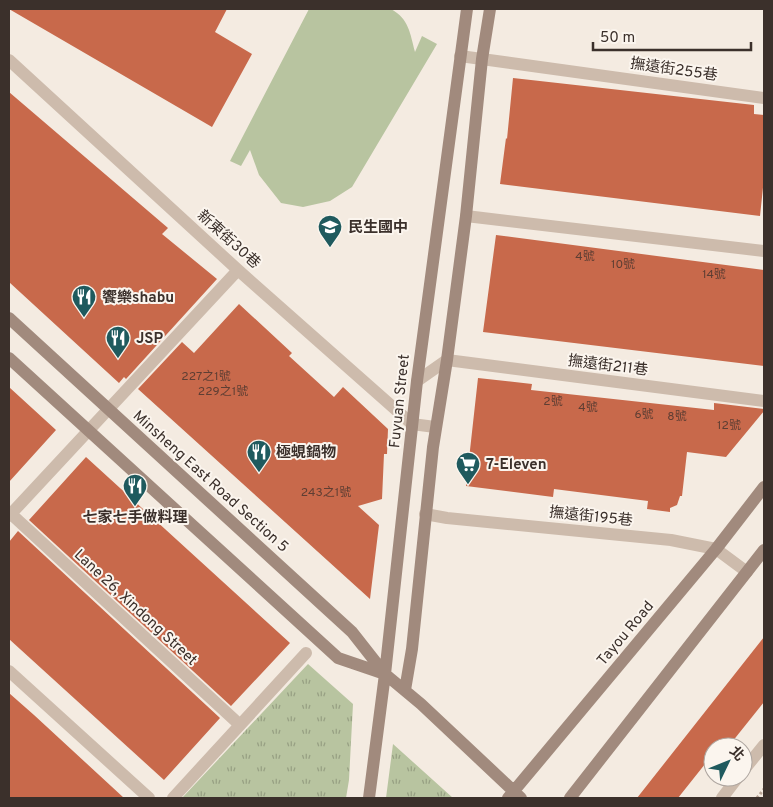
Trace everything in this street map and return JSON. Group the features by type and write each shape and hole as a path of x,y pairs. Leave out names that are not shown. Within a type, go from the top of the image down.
{"street":[{"name":"Fuyuan Street","path":"369,798 385,674 416,381 467,9"},
{"path":"405,690 412,649 435,427 447,360 466,216 482,59 490,9"},
{"name":"撫遠街255巷","path":"460,56 764,98"},
{"name":"新東街30巷","path":"9,60 238,270 412,424"},
{"path":"466,216 764,251"},
{"path":"9,514 238,270"},
{"name":"Minsheng East Road Section 5","path":"9,318 352,632 385,674 405,690 514,796"},
{"name":"Minsheng East Road Section 5","path":"9,358 338,658 385,674"},
{"path":"416,381 447,360"},
{"name":"撫遠街211巷","path":"447,360 764,401"},
{"path":"412,424 435,427"},
{"name":"Tayou Road","path":"514,796 716,549 764,487"},
{"name":"Lane 26, Xindong Street","path":"9,514 240,725"},
{"name":"撫遠街195巷","path":"425,514 447,518 672,540 716,549 747,572"},
{"path":"570,798 764,550"},
{"path":"173,798 306,653"},
{"path":"9,671 149,798"},
{"path":"753,759 764,745"},
{"path":"722,798 730,787"}],"path":[{"path":"757,798 764,789"}],"green space":[{"path":"309,9 391,9 402,17 405,22 415,52 422,36 437,44 352,187 330,201 303,207 281,203 259,175 250,150 241,166 230,161"},
{"path":"308,664 353,704 349,780 346,798 182,798"},
{"path":"393,744 453,798 386,798"}],"building":[{"path":"9,9 227,9 215,32 252,54 212,127"},
{"path":"513,78 754,105 754,114 764,115 764,178 760,216 500,184"},
{"path":"9,92 168,228 162,234 217,279 126,379 124,377 119,383 9,282"},
{"path":"496,235 764,270 764,366 483,332"},
{"path":"239,304 292,353 289,356 334,397 343,387 388,429 387,454 384,454 382,499 358,506 379,525 370,599 138,389 182,342 194,353"},
{"path":"478,378 532,384 531,390 714,410 714,403 764,409 764,411 726,457 687,452 682,496 680,496 677,505 670,508 670,512 647,509 648,501 554,489 553,497 466,486"},
{"path":"9,387 56,430 9,482"},
{"path":"86,457 290,643 231,706 29,520"},
{"path":"18,531 220,718 164,780 9,639 9,542"},
{"path":"764,637 764,702 736,737 703,737 703,767 678,798 637,798"},
{"path":"9,693 34,715 124,798 9,798"}],"place":[{"name":"民生國中","path":"330,248"},
{"name":"饗樂shabu","path":"84,318"},
{"name":"JSP","path":"118,359"},
{"name":"極蜆鍋物","path":"259,473"},
{"name":"7-Eleven","path":"468,485"},
{"name":"七家七手做料理","path":"135,507"}]}
